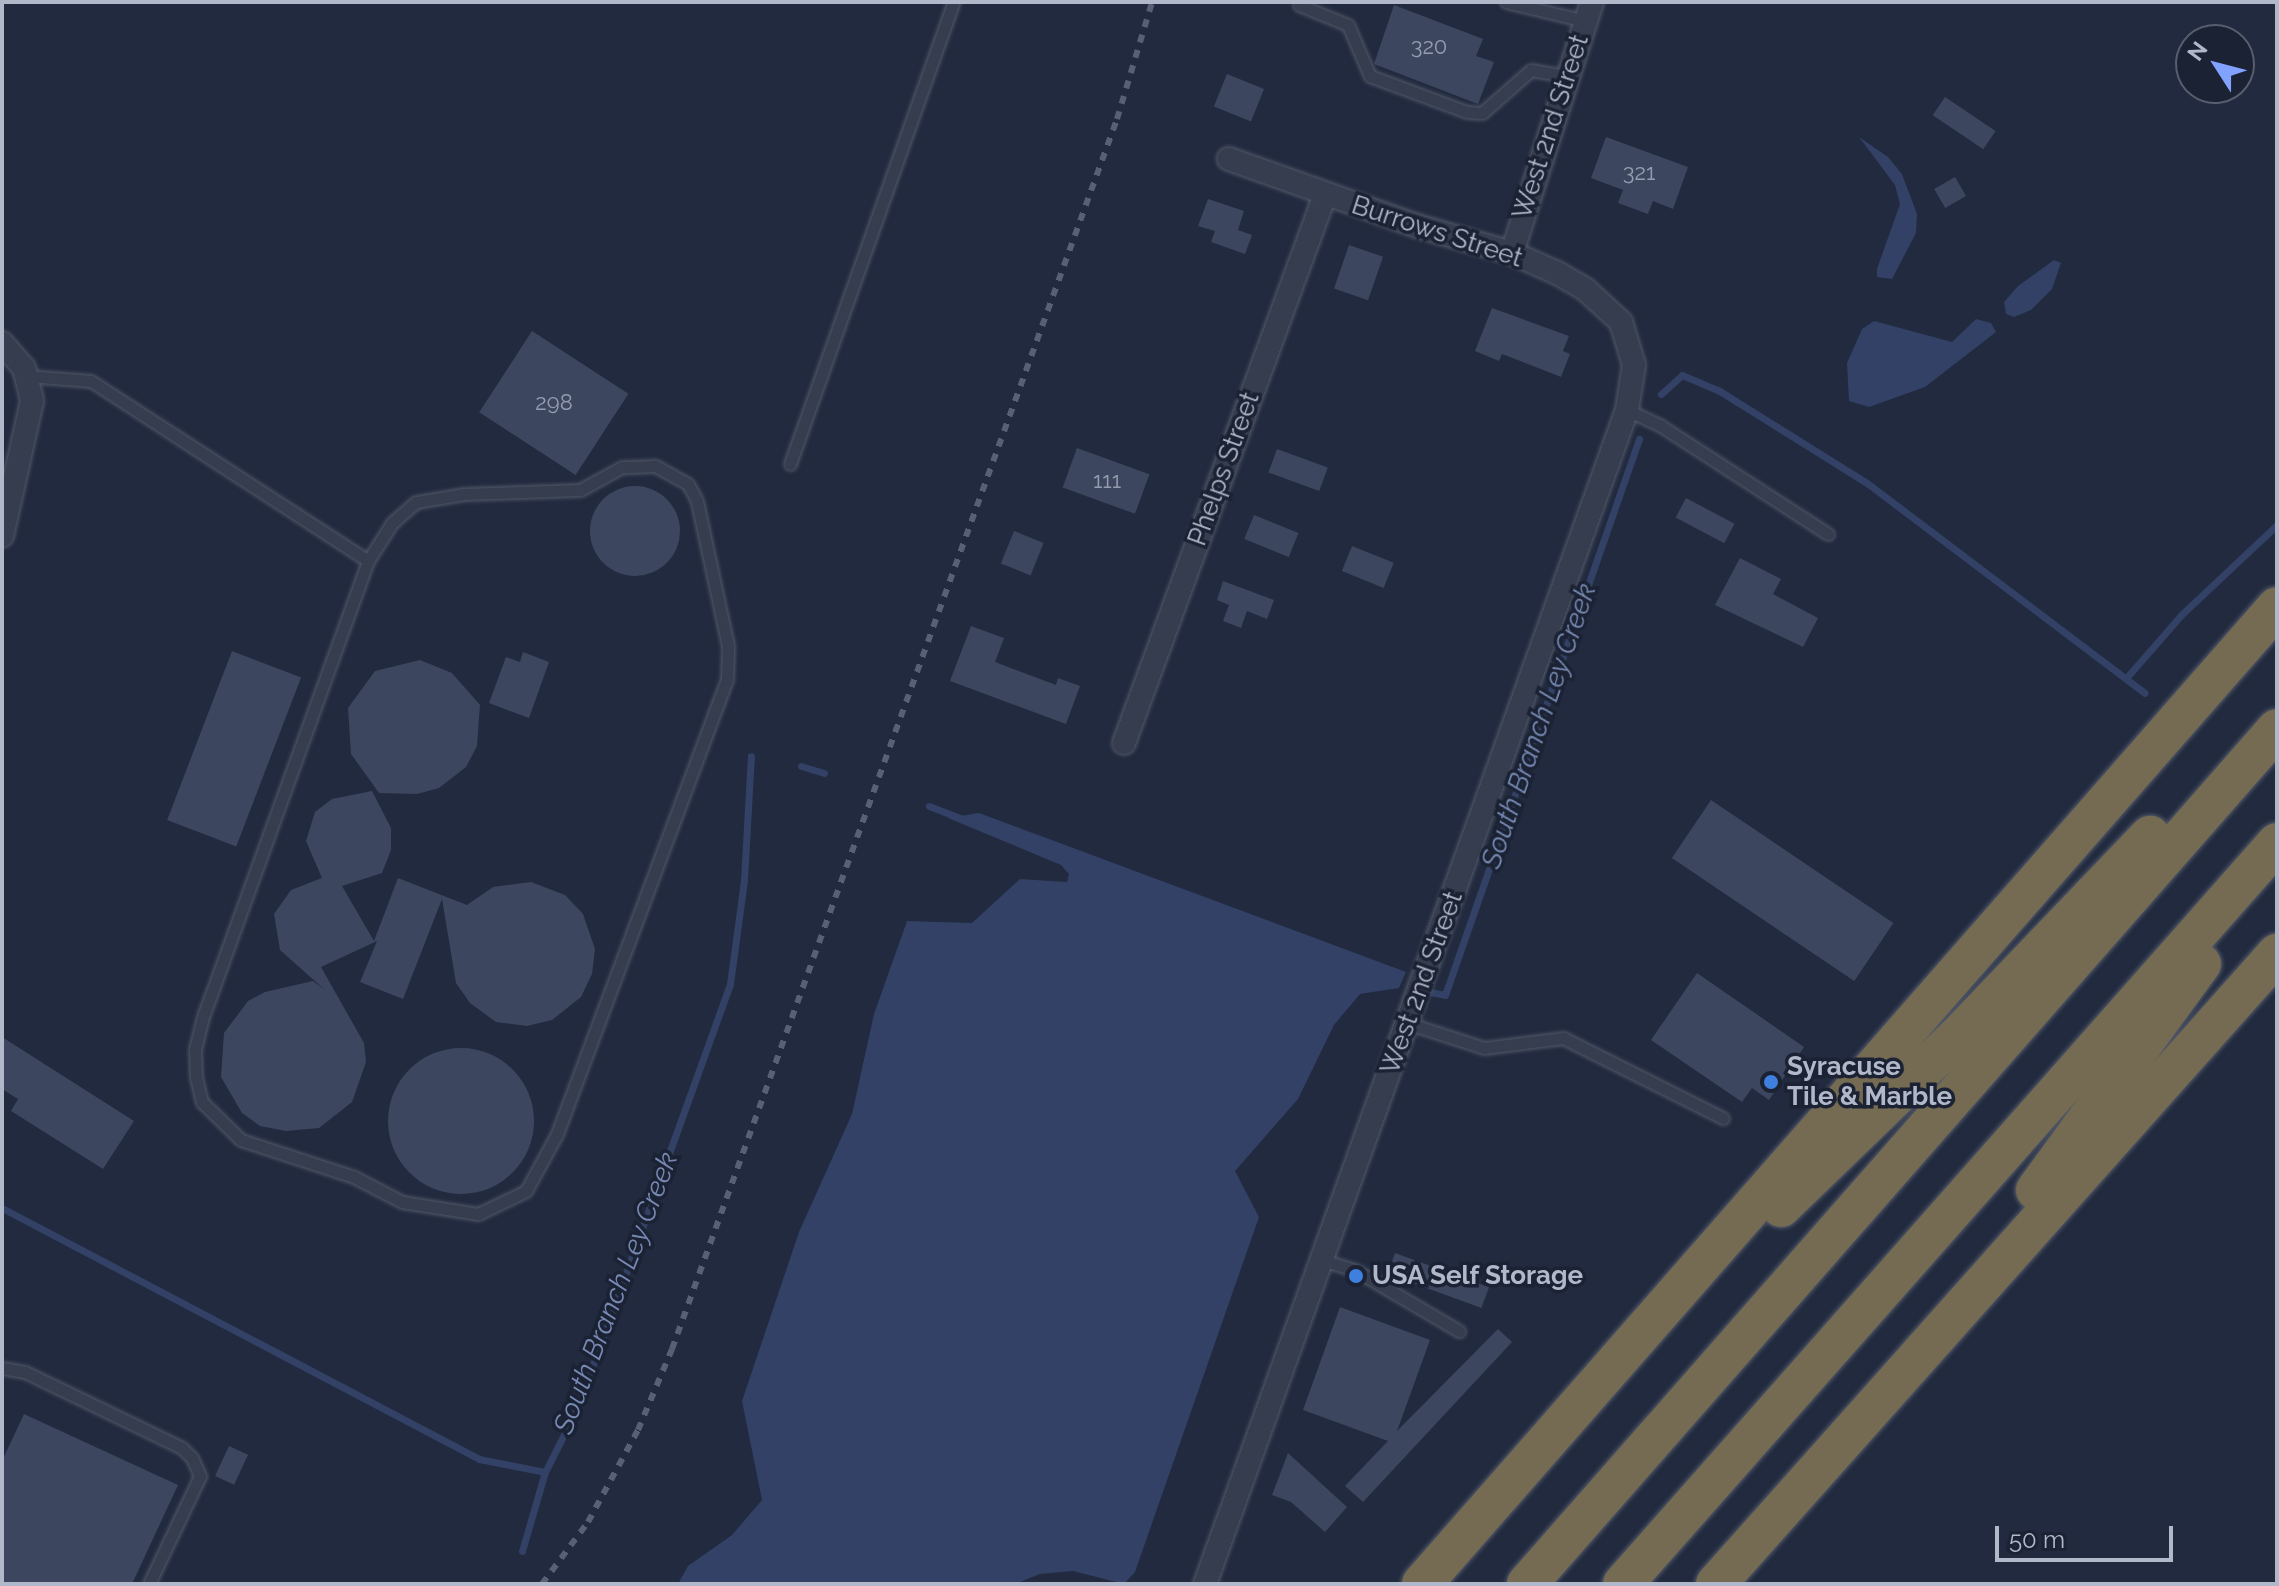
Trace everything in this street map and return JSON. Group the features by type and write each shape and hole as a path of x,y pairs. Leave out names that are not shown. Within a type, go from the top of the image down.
{"highway":[{"path":"1422,1584 2277,607"},
{"path":"1576,1405 1957,1037 2277,702"},
{"path":"1527,1584 2277,729"},
{"path":"1623,1584 2277,843"},
{"path":"1846,1438 1990,1254 2277,855"},
{"path":"1716,1584 2277,954"}],"street":[{"name":"West 2nd Street","path":"1512,253 1564,76 1588,12"},
{"name":"Burrows Street","path":"1229,159 1325,195 1512,253 1585,289 1627,333"},
{"name":"Phelps Street","path":"1124,743 1325,195"},
{"name":"West 2nd Street","path":"1205,1584 1627,410 1634,365 1627,333"},
{"path":"2,343 27,376 32,401 2,536"}],"lane":[{"path":"790,464 954,2"},
{"path":"1506,2 1588,12"},
{"path":"1299,5 1348,25 1370,76 1467,112 1482,113 1531,70 1564,76"},
{"path":"27,376 91,381 368,561"},
{"path":"1627,410 1661,426 1828,534"},
{"path":"655,466 688,484 697,501 728,646 727,679 557,1134 526,1191 478,1214 402,1202 354,1177 241,1140 202,1102 196,1077 195,1050 204,1013 368,561 392,523 416,502 464,494 580,490 622,467 655,466"},
{"path":"1407,1023 1484,1048 1563,1038 1723,1118"},
{"path":"1322,1260 1355,1270 1459,1331"},
{"path":"2,1368 25,1372 182,1448 192,1458 200,1476 149,1584"}],"water":[{"path":"1859,137 1888,157 1902,174 1917,214 1916,233 1892,279 1877,277 1877,269 1900,204 1895,185"},
{"path":"2054,260 2061,263 2052,289 2031,310 2014,317 2006,314 2004,302 2018,286"},
{"path":"1976,319 1991,323 1996,332 1925,387 1869,407 1849,401 1847,363 1862,329 1874,321 1952,342"},
{"path":"979,813 1406,972 1399,988 1360,994 1334,1025 1298,1099 1235,1171 1259,1217 1135,1572 1124,1584 1073,1571 1040,1574 1015,1584 678,1584 688,1566 732,1535 762,1500 742,1401 799,1232 852,1114 874,1014 907,921 972,923 1020,879 1067,882 1069,874 1061,865 948,818"}],"building":[{"path":"1394,5 1483,39 1476,56 1494,62 1478,104 1374,64"},
{"path":"1227,74 1264,89 1251,121 1214,106"},
{"path":"1945,97 1996,131 1983,149 1933,115"},
{"path":"1606,137 1688,167 1673,209 1653,201 1648,214 1618,203 1623,190 1591,178"},
{"path":"1955,177 1966,196 1945,208 1934,189"},
{"path":"1208,199 1244,211 1238,230 1252,235 1245,254 1211,242 1215,231 1198,226"},
{"path":"1349,245 1383,257 1368,300 1334,288"},
{"path":"1492,308 1569,336 1563,351 1570,354 1561,377 1502,354 1499,361 1475,351"},
{"path":"532,331 628,394 576,475 479,412"},
{"path":"1077,448 1149,474 1135,514 1063,487"},
{"path":"1277,449 1328,467 1319,491 1268,472"},
{"path":"635,486 652,490 667,499 676,514 680,531 676,548 667,563 652,572 635,576 618,572 603,563 594,548 590,531 594,514 603,499 618,490"},
{"path":"1686,498 1735,524 1724,543 1676,517"},
{"path":"1254,515 1299,533 1289,557 1244,539"},
{"path":"1014,531 1044,543 1031,575 1001,563"},
{"path":"1352,546 1394,563 1384,588 1342,571"},
{"path":"1740,558 1781,579 1773,594 1818,618 1803,647 1715,605"},
{"path":"1223,581 1274,600 1267,619 1247,611 1241,628 1223,621 1229,605 1217,600"},
{"path":"971,626 1004,638 995,662 1056,685 1058,678 1080,686 1066,724 950,681"},
{"path":"232,651 301,678 236,846 167,820"},
{"path":"523,652 549,662 529,718 489,703 506,657 520,662"},
{"path":"420,660 452,673 480,705 477,746 466,767 439,788 417,794 379,793 351,754 348,708 375,671"},
{"path":"372,791 391,828 391,850 382,873 342,886 374,941 398,878 467,905 493,887 531,882 565,895 583,914 595,949 592,974 581,997 552,1020 527,1026 496,1022 470,1003 456,983 442,899 403,999 360,982 377,941 321,967 364,1043 366,1062 352,1102 319,1128 286,1131 260,1126 242,1113 221,1077 224,1033 248,1001 265,992 313,981 325,990 280,950 274,914 291,890 322,878 306,841 315,812 332,799"},
{"path":"1711,800 1893,923 1854,981 1672,858"},
{"path":"1697,973 1804,1047 1769,1100 1752,1088 1742,1102 1651,1040"},
{"path":"2,1037 134,1121 103,1169 11,1111 18,1099 2,1089"},
{"path":"461,1048 489,1054 513,1069 528,1093 534,1121 528,1149 513,1173 489,1188 461,1194 433,1188 409,1173 394,1149 388,1121 394,1093 409,1069 433,1054"},
{"path":"1395,1253 1489,1287 1481,1308 1387,1274"},
{"path":"1340,1307 1430,1340 1397,1431 1498,1329 1512,1342 1363,1502 1345,1486 1388,1441 1303,1410"},
{"path":"24,1414 178,1485 132,1584 2,1584 2,1461"},
{"path":"229,1446 248,1455 234,1485 215,1476"},
{"path":"1288,1453 1347,1507 1325,1532 1291,1502 1272,1495"}],"waterway":[{"name":"South Branch Ley Creek","path":"1661,394 1682,375 1718,390 1867,483 2145,693"},
{"name":"South Branch Ley Creek","path":"1425,991 1445,995 1639,439"},
{"path":"2127,677 2181,615 2277,525"},
{"name":"South Branch Ley Creek","path":"2,1208 479,1459 545,1472 577,1409 730,984 744,880 751,756"},
{"name":"South Branch Ley Creek","path":"801,766 824,773"},
{"name":"South Branch Ley Creek","path":"929,806 961,818"},
{"path":"522,1551 545,1472"}],"railway":[{"path":"542,1584 588,1522 638,1430 672,1349 1117,119 1152,2"}],"place":[{"name":"Syracuse Tile & Marble","path":"1771,1082"},
{"name":"USA Self Storage","path":"1356,1276"}]}
